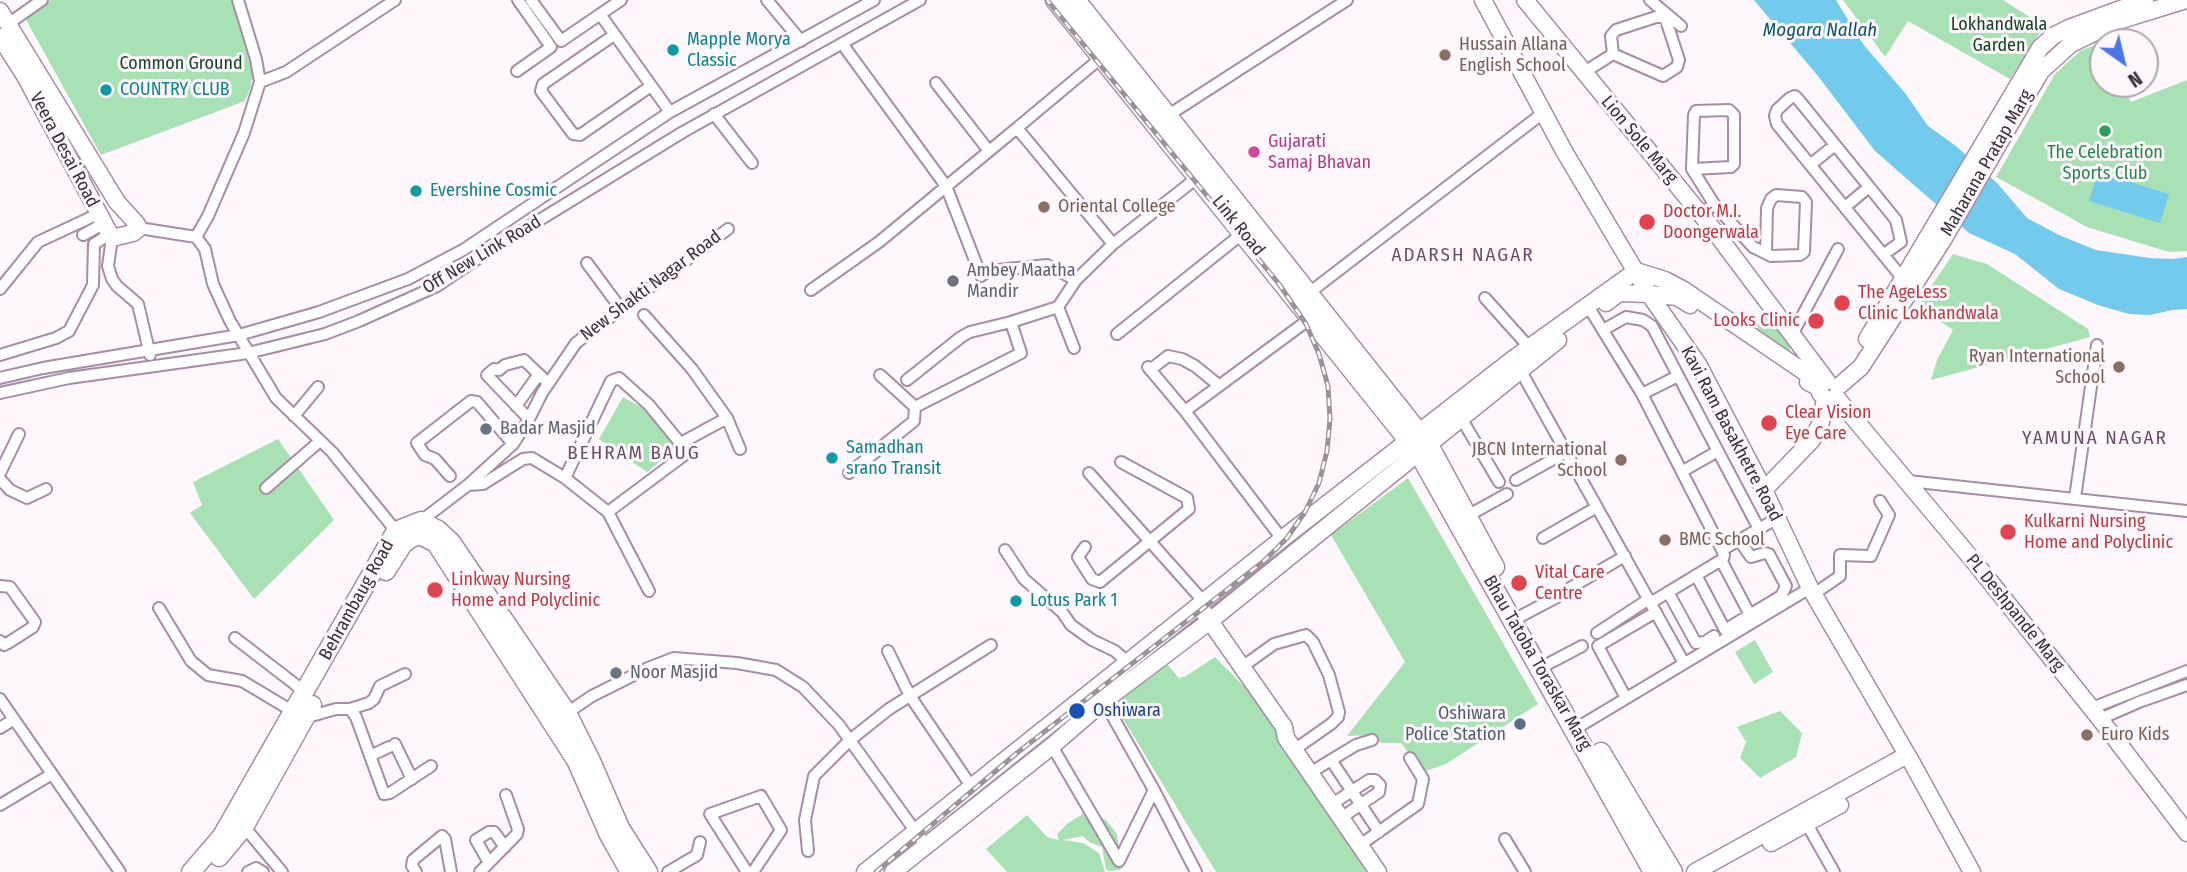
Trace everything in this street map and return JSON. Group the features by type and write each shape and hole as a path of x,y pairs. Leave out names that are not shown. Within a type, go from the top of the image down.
{"main road":[{"name":"Link Road","path":"1055,0 1102,57 1162,119 1309,293 1320,322"},
{"name":"Link Road","path":"1076,0 1162,119 1198,177 1419,443"},
{"name":"Bhau Tatoba Toraskar Marg","path":"1419,443 1469,515 1653,872"},
{"name":"Bhau Tatoba Toraskar Marg","path":"1419,443 1579,726 1673,872"},
{"name":"Behrambaug Road","path":"299,715 305,692 396,531 421,528"},
{"name":"Behrambaug Road","path":"198,871 222,836 239,821 392,561 403,544 421,528"},
{"name":"Behrambaug Road","path":"421,528 447,557 576,760 609,835 630,872"},
{"path":"421,528 438,530 451,542 567,713 620,828 648,872"}],"street":[{"path":"3,24 42,0"},
{"path":"195,237 208,216 244,132 260,82 238,0"},
{"path":"260,82 286,72 395,0"},
{"path":"518,0 556,44"},
{"path":"531,0 556,44"},
{"path":"517,71 621,0"},
{"path":"767,0 801,41"},
{"name":"Off New Link Road","path":"0,378 43,368 239,335 319,312 408,278 463,250 670,112 874,0"},
{"name":"Off New Link Road","path":"0,393 69,378 248,353 326,334 437,286 489,251 714,114 920,0"},
{"path":"1162,119 1347,0"},
{"name":"Kavi Ram Basakhetre Road","path":"1483,0 1543,113 1649,294 1698,364 1764,490 1812,591 1972,872"},
{"name":"Lion Sole Marg","path":"1525,0 1701,216 1829,388"},
{"path":"1650,0 1681,26"},
{"name":"Maharana Pratap Marg","path":"2116,16 2145,0"},
{"name":"Maharana Pratap Marg","path":"1829,388 1861,367 1988,148 2028,65 2048,40 2069,28 2186,0"},
{"path":"600,15 670,112"},
{"path":"1661,17 1666,20 1679,60 1677,67 1663,76 1614,54 1611,36 1616,30 1661,17"},
{"name":"Veera Desai Road","path":"3,24 48,104 106,227"},
{"path":"614,35 542,84 541,91 573,134 580,135 651,86"},
{"path":"843,45 946,186 981,276 988,271 1047,265 1076,280"},
{"path":"1583,73 1614,54"},
{"path":"811,290 879,242 1102,57"},
{"path":"936,83 989,150"},
{"path":"1884,254 1901,242 1896,220 1798,99 1795,96 1790,98 1777,110 1777,124 1903,279"},
{"path":"48,104 117,202 139,228 195,237 205,248 213,284 230,321 276,398 332,452 396,531"},
{"path":"1692,169 1731,167 1734,164 1734,115 1729,110 1696,111 1694,115 1692,169 1714,204 1753,247 1771,257 1800,255 1804,252 1807,202 1802,197 1776,195 1771,199 1767,208 1766,252"},
{"path":"1309,293 1543,113"},
{"path":"714,114 752,163"},
{"path":"1017,128 1113,244"},
{"path":"1810,164 1835,145"},
{"path":"907,380 970,332 1058,307 1076,280 1113,244 1198,177"},
{"path":"1845,207 1869,187"},
{"path":"1701,216 1714,204"},
{"path":"0,289 38,242 106,227 133,233 139,228"},
{"path":"83,235 106,227"},
{"path":"106,227 108,266 112,279 138,304 152,366"},
{"path":"0,355 56,338 69,331 93,285 94,244 106,227"},
{"name":"New Shakti Nagar Road","path":"421,528 513,444 548,383 576,343 728,229"},
{"path":"1117,334 1243,233"},
{"name":"Maharana Pratap Marg","path":"1829,388 1853,362 1903,279 1936,238"},
{"path":"1792,335 1838,249"},
{"path":"587,263 621,309"},
{"path":"893,872 1052,746 1104,701 1210,621 1419,443 1636,271 1657,277 1684,290 1829,388"},
{"path":"865,872 1282,539 1419,443 1461,418 1517,364 1529,347 1619,293 1677,296 1829,388"},
{"path":"1485,298 1529,347"},
{"path":"1058,307 1074,348"},
{"path":"1590,310 1642,394 1683,471 1751,615"},
{"path":"644,315 691,369 727,418 740,449"},
{"path":"1603,330 1626,317 1643,320 1652,326 1759,529"},
{"path":"915,407 1021,353 1011,322"},
{"path":"1185,411 1320,322"},
{"path":"2075,498 2097,345"},
{"path":"1216,383 1195,366 1168,356 1149,369 1185,411 1282,539"},
{"path":"529,419 487,375 494,369 499,370 505,365 524,360 548,383"},
{"path":"1517,364 1684,663"},
{"path":"516,406 539,374"},
{"path":"880,375 915,407"},
{"path":"1642,394 1678,376"},
{"path":"565,478 614,378 619,378 649,405 685,449 683,456 608,512"},
{"path":"294,416 318,387"},
{"path":"1764,490 1812,440 1821,422 1829,388"},
{"name":"PL Deshpande Marg","path":"1829,388 1908,481 2096,714 2187,833"},
{"path":"450,476 435,459 425,455 417,443 471,401 477,401 513,444"},
{"path":"849,473 914,421 915,407"},
{"path":"681,443 727,418"},
{"path":"1461,418 1499,482"},
{"path":"0,473 19,434"},
{"path":"266,488 320,441"},
{"path":"1683,471 1718,451"},
{"path":"1516,480 1566,452"},
{"path":"468,485 483,484 527,458 532,458 565,478 608,512 649,591"},
{"path":"1085,547 1079,557 1092,579 1100,582 1189,509 1187,498 1121,461"},
{"path":"1089,473 1202,604 1210,621 1284,727 1324,764 1346,805 1391,872"},
{"path":"0,479 10,490 27,498 46,489"},
{"path":"1908,481 2187,511"},
{"path":"1469,515 1507,494"},
{"path":"1579,726 1684,663 1840,576 1840,555 1871,556 1889,515 1880,501"},
{"path":"1543,538 1597,507"},
{"path":"1626,698 1598,646 1668,592 1696,575 1739,540 1776,519"},
{"path":"1668,592 1696,643 1704,642 1781,596 1786,586 1769,554 1765,552 1751,558 1739,540"},
{"path":"1005,550 1024,579 1062,612 1071,625 1092,640 1115,651 1127,662"},
{"path":"1570,588 1625,556"},
{"path":"1696,575 1725,630"},
{"path":"0,586 10,587 35,622 33,627 8,643 4,645 0,641"},
{"path":"1521,616 1557,597"},
{"path":"1597,633 1652,604"},
{"path":"159,608 198,669 208,676 242,681 299,715 350,709 369,703 380,686 405,674"},
{"path":"1242,667 1274,644 1306,635 1313,642 1329,675 1339,712 1331,724 1301,745"},
{"path":"235,638 305,692"},
{"path":"808,851 805,820 814,776 850,740 910,696 991,645"},
{"path":"1546,665 1582,646"},
{"path":"888,652 910,696 971,786"},
{"path":"567,713 592,696 674,658 737,663 776,670 803,687 850,740 926,846"},
{"path":"2096,714 2187,671"},
{"path":"2096,714 2187,685"},
{"path":"0,699 120,872"},
{"path":"1104,701 1196,872"},
{"path":"350,709 356,717 384,794 390,793 432,766"},
{"path":"0,728 14,719"},
{"path":"1284,727 1286,738 1346,805"},
{"path":"1324,764 1356,745 1373,740"},
{"path":"370,755 392,745 412,779"},
{"path":"1052,746 1125,872"},
{"path":"1369,838 1418,804 1423,779 1410,758"},
{"path":"1718,872 1910,759"},
{"path":"0,805 52,774"},
{"path":"1119,861 1154,790"},
{"path":"480,872 517,834 518,829 506,795"},
{"path":"747,872 710,814 761,796 781,830 753,872"},
{"path":"1695,872 1804,819"},
{"path":"1804,819 1833,872"},
{"path":"239,821 282,872"},
{"path":"489,863 476,840 494,832 505,847"},
{"path":"416,872 412,866 413,860 442,836 452,872"},
{"path":"1369,838 1378,872"},
{"path":"1505,839 1525,872"},
{"path":"668,872 697,855 700,842"},
{"path":"682,872 699,861"},
{"path":"248,872 256,868 263,872"}],"green space":[{"name":"Common Ground","path":"51,0 235,0 254,60 251,86 245,101 101,155 25,18"},
{"name":"Lokhandwala Garden","path":"1843,0 2003,0 2044,26 2010,79 1908,21 1885,57"},
{"name":"The Celebration Sports Club","path":"2089,47 2089,98 2129,98 2131,102 2141,98 2159,98 2159,91 2187,80 2187,251 2169,252 2087,227 1996,177 2055,74 2080,51"},
{"path":"1953,254 1987,264 2088,329 2090,337 1931,380 1937,360 1953,330 1918,306"},
{"path":"1767,310 1793,344 1788,352 1757,330 1759,320"},
{"path":"623,397 660,422 676,444 674,451 647,472 599,439"},
{"path":"278,439 334,520 254,599 190,513 202,505 193,482"},
{"path":"1408,478 1538,704 1446,764 1423,772 1401,743 1381,743 1370,735 1347,736 1405,662 1331,535"},
{"path":"1755,640 1773,672 1754,684 1735,652"},
{"path":"1215,657 1275,718 1371,872 1216,872 1113,702 1165,662 1179,678"},
{"path":"1780,711 1802,733 1796,757 1760,778 1740,758 1746,742 1737,727"},
{"path":"1083,814 1093,814 1106,820 1117,834 1120,857 1125,864 1120,870 1106,869 1102,847 1089,842 1083,836 1063,840 1083,843 1099,853 1105,872 1007,872 986,849 1027,815 1047,837 1059,840 1057,834"}],"water":[{"name":"Mogara Nallah","path":"1754,0 1836,0 1863,44 1905,93 1928,126 1956,146 1998,184 2027,218 2096,250 2150,258 2187,257 2187,309 2150,315 2129,314 2098,305 2059,289 2015,254 1969,233 1875,151 1818,76"},
{"path":"2098,172 2169,194 2160,223 2089,201"}],"railway":[{"path":"876,872 1017,753 1264,561 1287,538 1305,512 1319,483 1327,451 1330,419 1328,386 1319,354 1306,324 1279,284 1047,0"}],"place":[{"name":"Mapple Morya Classic","path":"673,50"},
{"name":"Hussain Allana English School","path":"1445,55"},
{"name":"COUNTRY CLUB","path":"106,90"},
{"name":"The Celebration Sports Club","path":"2105,131"},
{"name":"Gujarati Samaj Bhavan","path":"1254,152"},
{"name":"Evershine Cosmic","path":"416,191"},
{"name":"Oriental College","path":"1044,207"},
{"name":"Doctor M.I. Doongerwala","path":"1647,222"},
{"name":"Ambey Maatha Mandir","path":"953,281"},
{"name":"The AgeLess Clinic Lokhandwala","path":"1842,303"},
{"name":"Looks Clinic","path":"1816,321"},
{"name":"Ryan International School","path":"2119,367"},
{"name":"Clear Vision Eye Care","path":"1769,423"},
{"name":"Badar Masjid","path":"486,429"},
{"name":"Samadhan srano Transit","path":"832,458"},
{"name":"JBCN International School","path":"1621,460"},
{"name":"Kulkarni Nursing Home and Polyclinic","path":"2008,532"},
{"name":"BMC School","path":"1665,540"},
{"name":"Vital Care Centre","path":"1519,583"},
{"name":"Linkway Nursing Home and Polyclinic","path":"435,590"},
{"name":"Lotus Park 1","path":"1016,601"},
{"name":"Noor Masjid","path":"616,673"},
{"name":"Oshiwara","path":"1077,711"},
{"name":"Oshiwara Police Station","path":"1520,724"},
{"name":"Euro Kids","path":"2087,735"}],"district":[{"name":"ADARSH NAGAR","path":"1463,256"},
{"name":"YAMUNA NAGAR","path":"2095,439"},
{"name":"BEHRAM BAUG","path":"634,454"}]}
